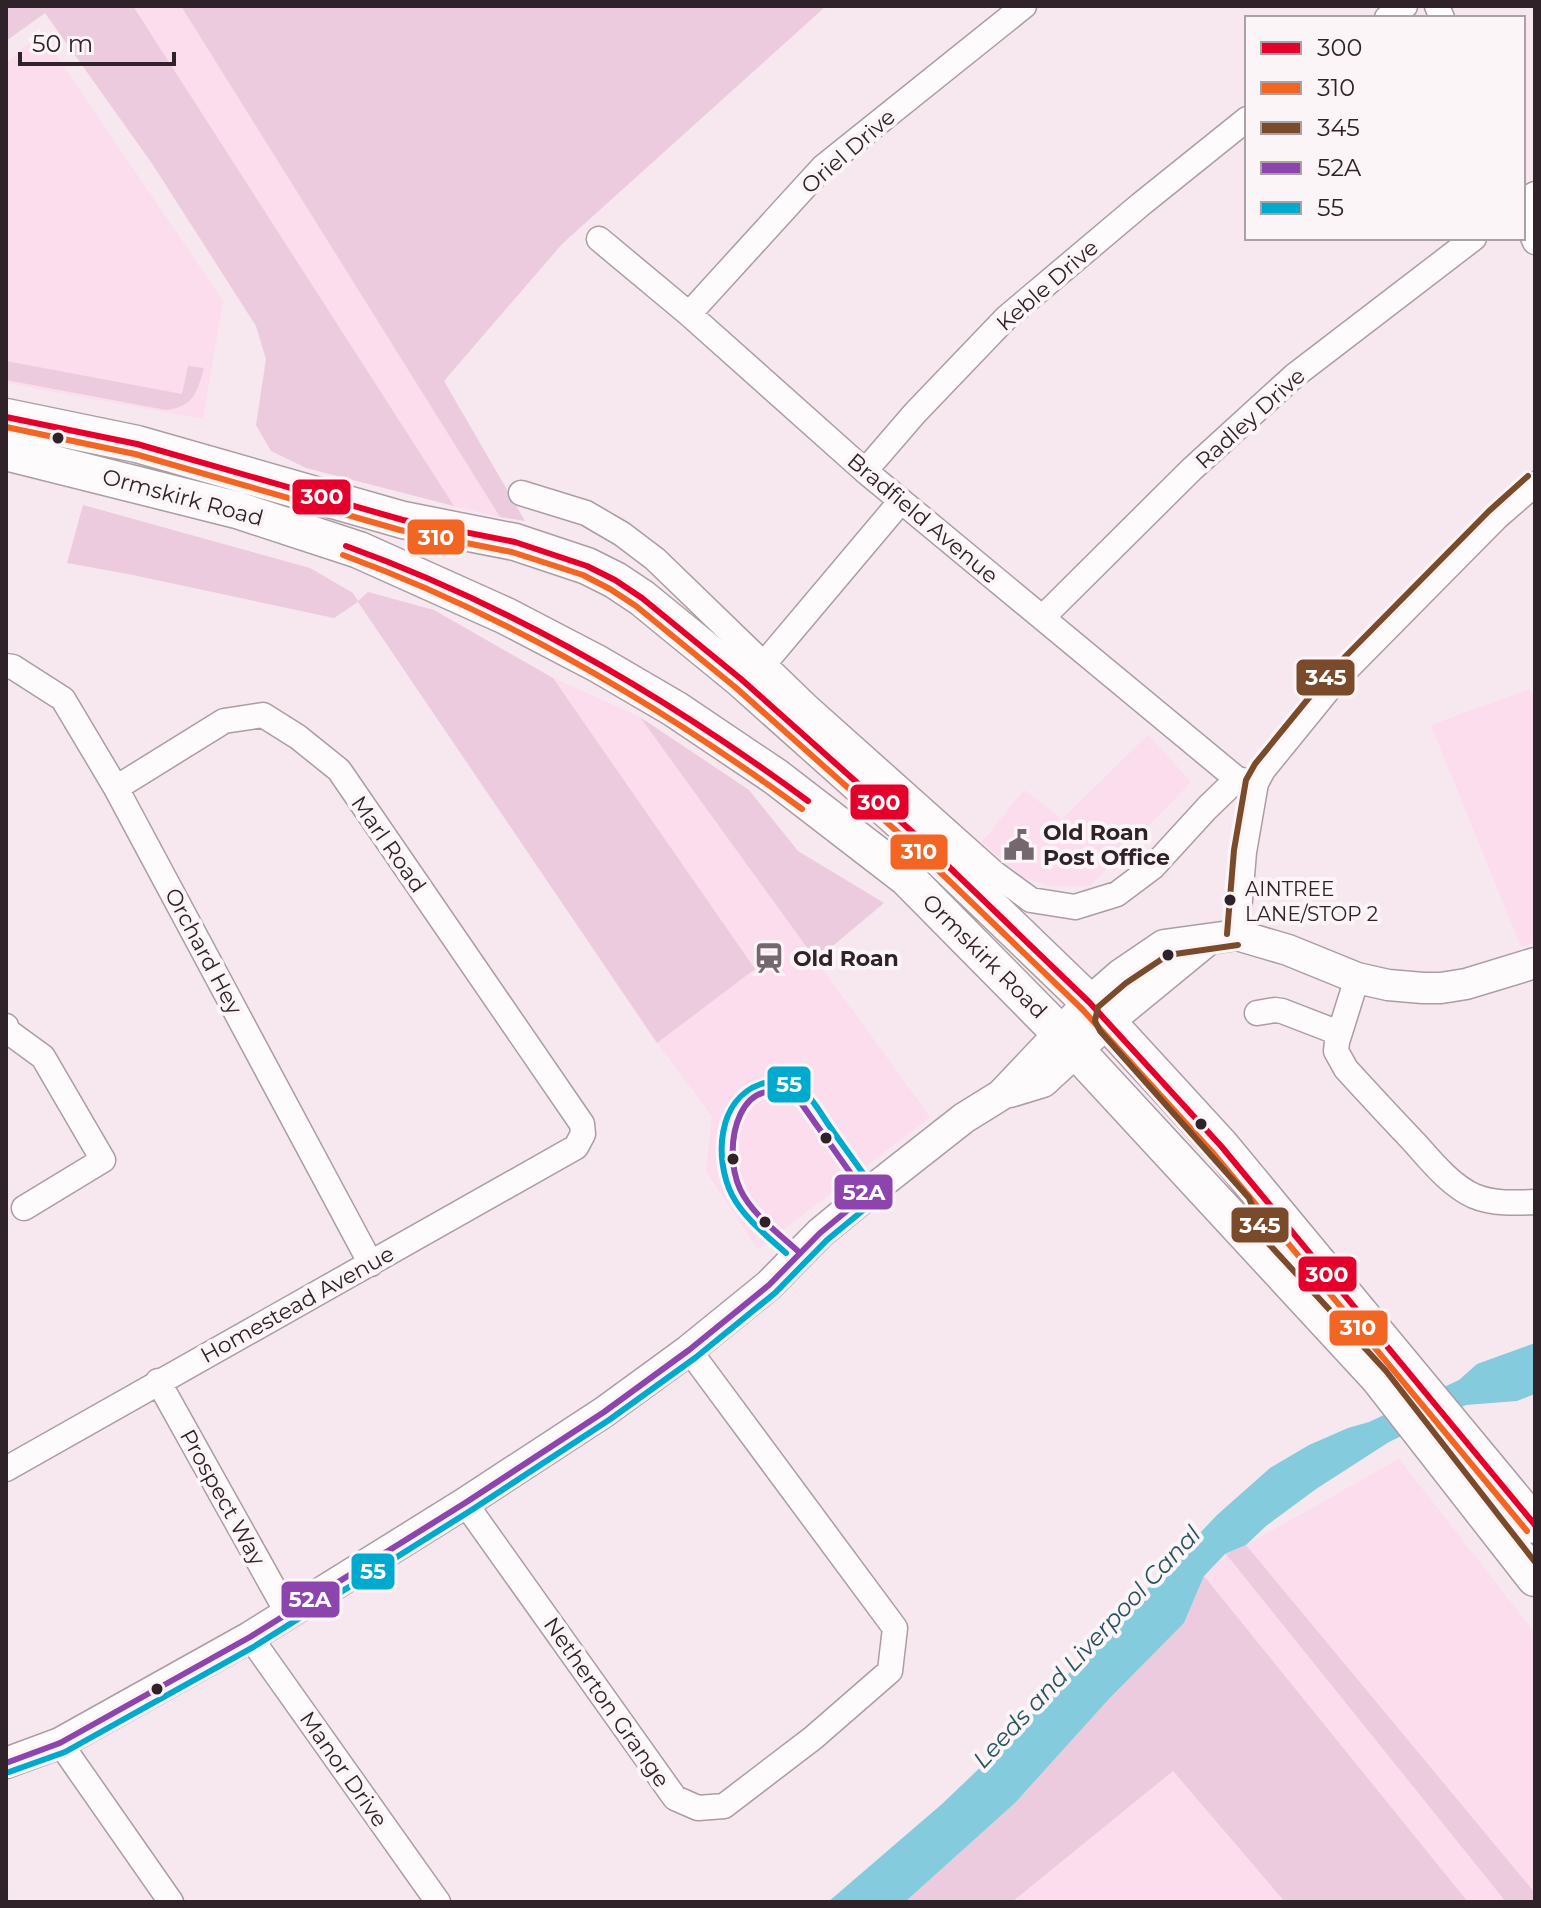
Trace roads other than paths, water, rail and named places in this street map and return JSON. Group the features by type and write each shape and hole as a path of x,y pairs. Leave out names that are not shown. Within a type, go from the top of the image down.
{"highway":[{"name":"Ormskirk Road","path":"6,417 137,444 403,520 515,542 576,561 615,580 642,598 741,679 918,837 1085,1029 1258,1247 1390,1370"},
{"name":"Ormskirk Road","path":"6,452 226,506 359,550 506,616 598,664 675,709 776,777 907,878 1085,1029 1141,1057 1221,1146 1390,1370 1454,1449 1535,1578"},
{"name":"Ormskirk Road","path":"1454,1449 1535,1525"}],"main road":[{"path":"1085,1029 1223,938"},
{"path":"6,1763 60,1743 250,1637 604,1412 689,1350 769,1285 820,1233 964,1118 1001,1095 1043,1082 1085,1029 1120,975 1164,945 1223,938 1288,950 1357,978 1388,985 1441,988 1476,982 1535,963"},
{"path":"1141,1057 1138,1038 1150,989"}],"street":[{"name":"Oriel Drive","path":"689,314 823,167 1024,6"},
{"name":"Keble Drive","path":"865,471 915,413 1006,318 1245,121"},
{"path":"1525,220 1535,242"},
{"name":"Bradfield Avenue","path":"599,239 689,314 865,471 1246,781"},
{"name":"Radley Drive","path":"1043,617 1192,469 1294,376 1471,240"},
{"path":"521,493 586,513 622,534 655,559 763,665 994,873 1031,900 1075,907 1117,894 1153,867 1207,808 1263,770 1337,679 1496,518 1535,484"},
{"path":"763,665 901,501"},
{"name":"Orchard Hey","path":"6,666 13,667 63,699 116,788 371,1264"},
{"name":"Marl Road","path":"116,788 224,721 263,715 298,737 339,770 582,1124 583,1134"},
{"path":"1223,938 1244,852 1246,781"},
{"path":"1357,978 1336,1051 1346,1069 1457,1186 1474,1196 1492,1201 1535,1202"},
{"path":"1257,1013 1282,1011 1339,1033"},
{"path":"6,1028 43,1057 103,1160 24,1208"},
{"name":"Homestead Avenue","path":"6,1469 576,1147 583,1134"},
{"name":"Netherton Grange","path":"465,1503 675,1798 698,1808 724,1806 813,1738 890,1671 895,1628 689,1350"},
{"name":"Prospect Way","path":"158,1381 288,1614"},
{"name":"Manor Drive","path":"250,1637 438,1902"},
{"path":"60,1743 163,1900"}],"water":[{"path":"1535,1343 1535,1394 1517,1401 1466,1405 1389,1442 1316,1489 1246,1545 1225,1554 1204,1576 1184,1623 1108,1700 1015,1803 905,1902 828,1902 942,1804 1009,1740 1217,1515 1270,1468 1309,1445 1369,1422 1459,1380 1477,1364"}],"place":[{"name":"Old Roan Post Office","path":"1019,845"},
{"name":"AINTREE LANE/STOP 2","path":"1230,900"},
{"name":"Old Roan","path":"769,958"}],"water label":[{"name":"Leeds and Liverpool Canal","path":"1087,1647"}]}
